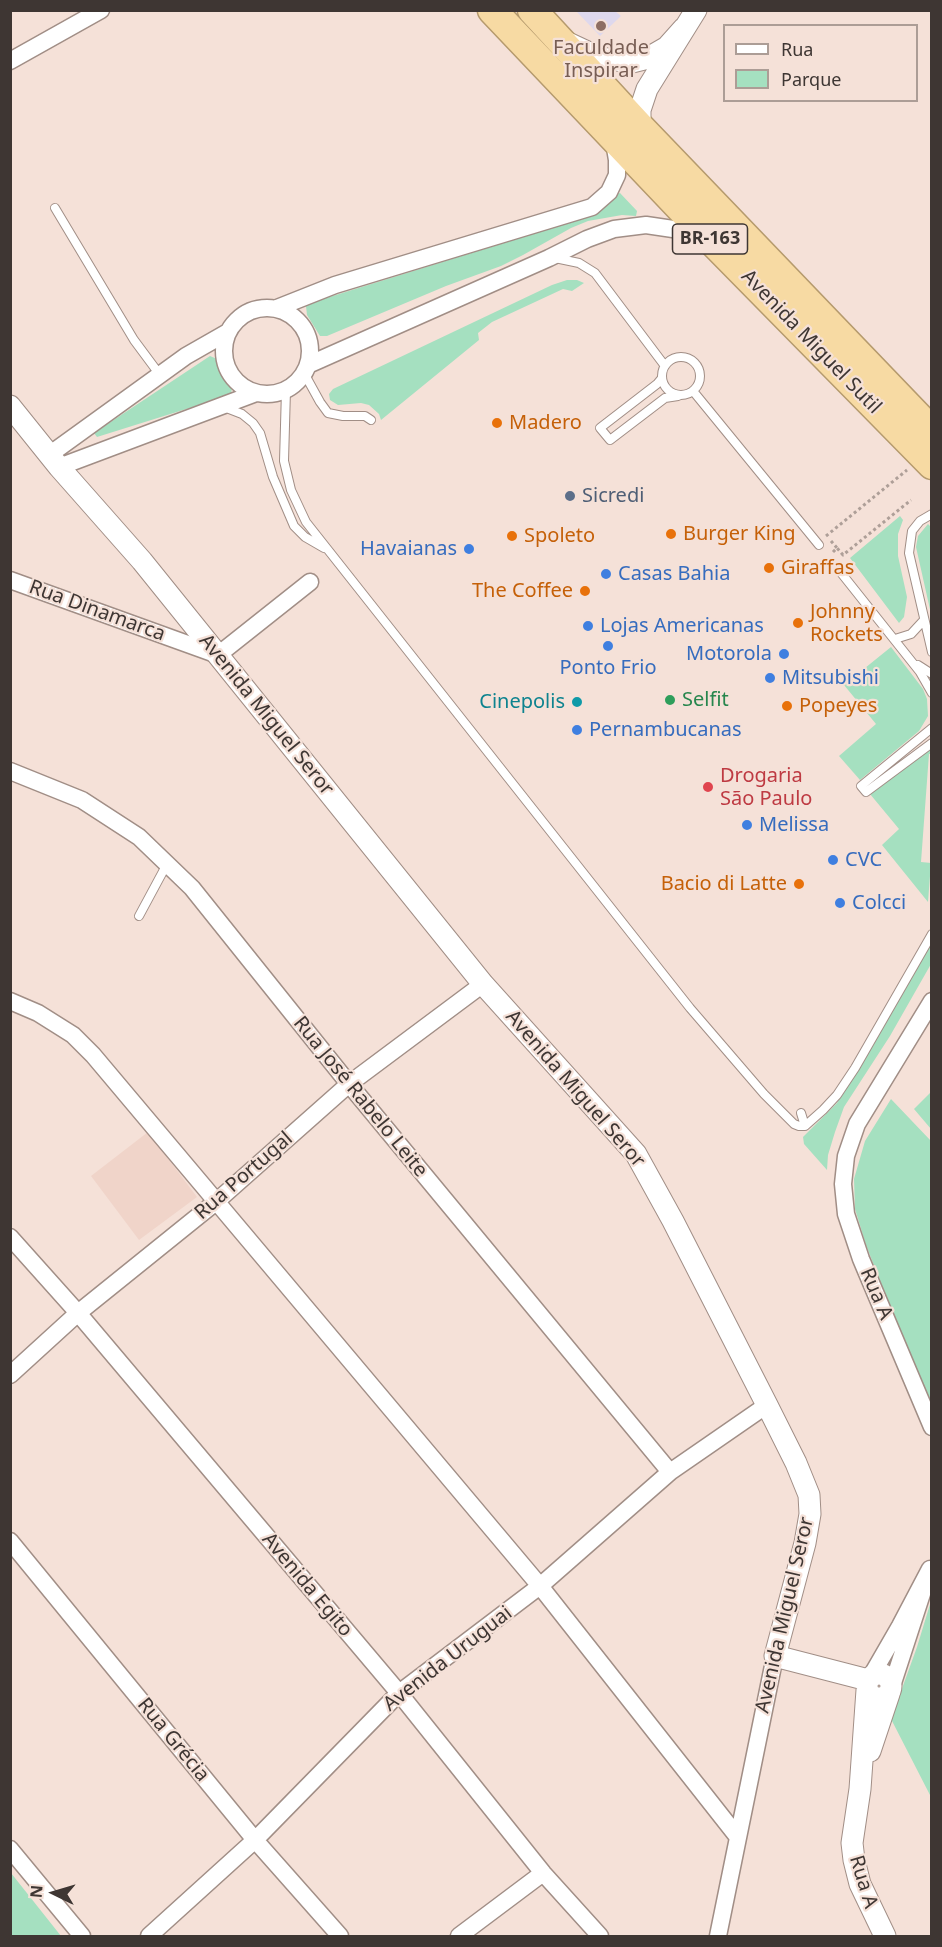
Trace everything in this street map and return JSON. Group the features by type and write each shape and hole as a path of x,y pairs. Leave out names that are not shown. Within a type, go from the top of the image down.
{"highway":[{"name":"Avenida Miguel Sutil","path":"492,10 705,234 932,465"},
{"name":"Avenida Miguel Sutil","path":"532,10 640,127 932,431"}],"street":[{"path":"10,61 101,10"},
{"path":"554,36 600,58 632,62 648,58 667,47 690,19"},
{"path":"640,127 640,110 647,89 690,19"},
{"path":"256,393 235,380 224,357 224,344 236,320 248,312 262,308 277,308 335,285 592,207 609,192 617,175 613,138"},
{"path":"306,369 587,239 614,229 646,225 705,234"},
{"path":"54,461 256,393 276,393 286,390 296,383 306,369 310,347 307,333 300,322 289,313 277,308"},
{"path":"54,461 160,375 186,356 228,332"},
{"name":"Avenida Miguel Seror","path":"10,406 54,461 142,561 483,984 636,1154 673,1221 796,1463 808,1495 810,1514 805,1543 775,1656 717,1936"},
{"name":"Rua Dinamarca","path":"10,580 218,655"},
{"path":"218,655 310,582"},
{"name":"Rua José Rabelo Leite","path":"10,771 82,800 139,837 192,888 349,1084 670,1472"},
{"name":"Rua Portugal","path":"10,1375 78,1313 217,1201 349,1084 483,984"},
{"path":"10,1001 38,1013 73,1035 217,1201 540,1586 737,1836"},
{"name":"Rua A","path":"932,1002 857,1124 846,1156 843,1184 846,1214 852,1234 932,1427"},
{"name":"Avenida Egito","path":"10,1237 78,1313 399,1693 543,1873 600,1936"},
{"name":"Avenida Uruguai","path":"150,1936 255,1840 399,1693 540,1586 670,1472 767,1405"},
{"name":"Rua Grécia","path":"10,1541 255,1840 340,1936"},
{"name":"Rua A","path":"885,1936 860,1884 852,1843 860,1789 868,1682 931,1567"},
{"name":"Rua A","path":"860,1789 868,1755 931,1567"},
{"path":"775,1656 868,1682 881,1674 888,1678 890,1690"},
{"path":"10,1849 82,1936"},
{"path":"459,1936 543,1873"}],"lane":[{"path":"55,208 134,340 160,375"},
{"path":"549,258 560,258 579,263 595,273 665,366"},
{"path":"681,357 693,361 700,377 699,384 684,396 665,398 610,440 600,428 657,384 662,378 665,366 675,358 681,357"},
{"path":"306,369 320,402 328,413 365,416 371,420"},
{"path":"662,378 667,389 678,396"},
{"path":"286,390 285,461 291,490 306,522 690,1008 794,1124 805,1126 837,1095 932,934"},
{"path":"693,391 819,545"},
{"path":"220,406 242,414 253,423 260,433 273,477 294,526 305,537 328,550"},
{"path":"932,514 920,521 912,531 909,541 909,553 932,652"},
{"path":"842,574 895,639 926,680 932,693"},
{"path":"895,639 911,634 924,620"},
{"path":"910,659 932,674"},
{"path":"932,728 861,786 866,792 932,744"},
{"path":"139,916 167,864"},
{"path":"801,1113 805,1126"}],"path":[{"path":"899,477 826,535 843,555 911,500"},
{"path":"833,552 837,548"}],"shaded area":[{"name":"Faculdade Inspirar","path":"576,11 615,11 621,16 600,36"},
{"path":"148,1132 197,1197 139,1240 91,1176"}],"green space":[{"path":"620,193 637,211 636,216 622,215 588,221 501,266 446,286 327,336 320,336 307,315 306,306 310,303 597,214"},
{"path":"567,280 584,283 572,291 563,289 492,322 478,333 479,340 381,420 379,414 369,405 361,403 338,405 330,400 329,394 333,389 552,285"},
{"path":"210,356 217,359 225,378 232,387 231,395 97,437 94,433"},
{"path":"900,516 903,520 898,534 898,556 907,597 904,617 899,623 850,558"},
{"path":"928,524 932,528 931,614 916,547 918,536"},
{"path":"891,647 923,689 927,699 928,716 919,731 860,780 839,756 876,724 844,685"},
{"path":"931,745 921,862 931,863 928,902 882,845 899,829 870,794"},
{"path":"931,943 931,964 890,1036 844,1107 828,1155 827,1170 804,1144 803,1137 837,1103"},
{"path":"931,1092 931,1129 914,1109"},
{"path":"891,1099 931,1141 931,1411 866,1245 855,1209 854,1179 865,1141"},
{"path":"931,1601 931,1797 891,1719"},
{"path":"11,1873 61,1936 11,1936"}],"place":[{"name":"Faculdade Inspirar","path":"601,26"},
{"name":"Madero","path":"497,423"},
{"name":"Sicredi","path":"570,496"},
{"name":"Burger King","path":"671,534"},
{"name":"Spoleto","path":"512,536"},
{"name":"Havaianas","path":"469,549"},
{"name":"Giraffas","path":"769,568"},
{"name":"Casas Bahia","path":"606,574"},
{"name":"The Coffee","path":"585,591"},
{"name":"Johnny Rockets","path":"798,623"},
{"name":"Lojas Americanas","path":"588,626"},
{"name":"Ponto Frio","path":"608,646"},
{"name":"Motorola","path":"784,654"},
{"name":"Mitsubishi","path":"770,678"},
{"name":"Selfit","path":"670,700"},
{"name":"Cinepolis","path":"577,702"},
{"name":"Popeyes","path":"787,706"},
{"name":"Pernambucanas","path":"577,730"},
{"name":"Drogaria São Paulo","path":"708,787"},
{"name":"Melissa","path":"747,825"},
{"name":"CVC","path":"833,860"},
{"name":"Bacio di Latte","path":"799,884"},
{"name":"Colcci","path":"840,903"}]}
